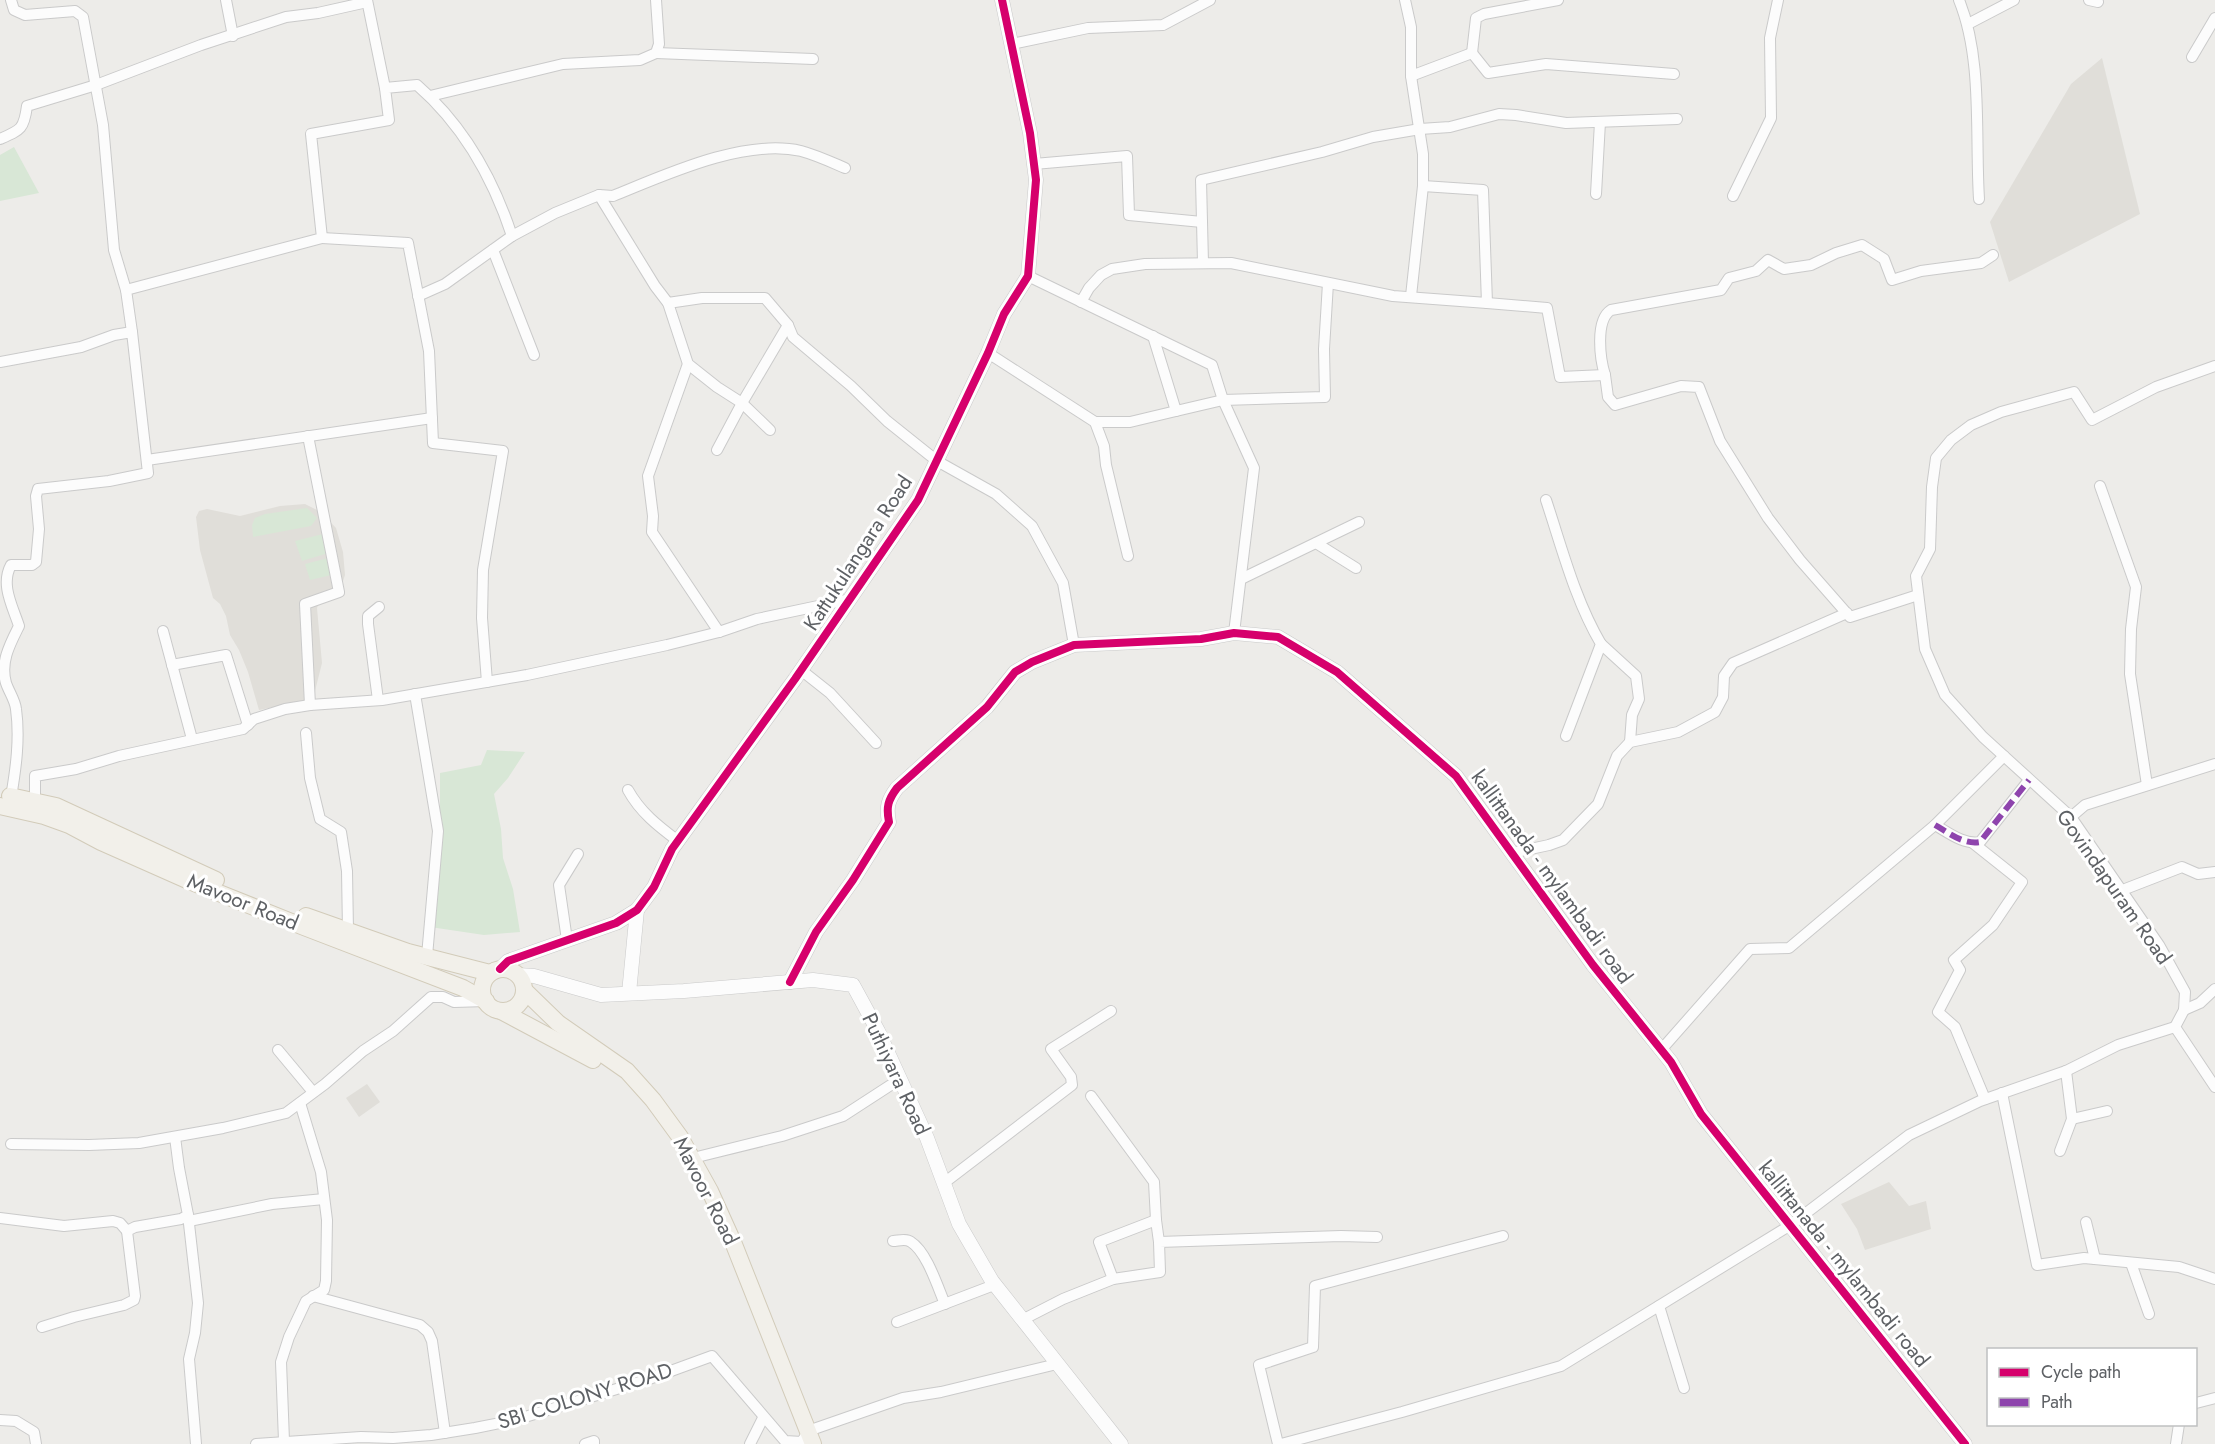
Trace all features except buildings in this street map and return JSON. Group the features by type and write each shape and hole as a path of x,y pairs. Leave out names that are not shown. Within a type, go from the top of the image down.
{"main road":[{"name":"Mavoor Road","path":"4,799 56,806 137,845 240,890 348,932 427,956 495,971 508,970 558,1023 627,1071 653,1100 693,1158 733,1242 806,1440"},
{"name":"Mavoor Road","path":"4,799 69,825 189,881 463,988 486,1001 490,1006 611,1070 645,1106 671,1142 717,1228 806,1440"},
{"path":"486,1001 483,987 495,971"},
{"path":"501,1011 510,1010 518,1004 521,983"}],"street":[{"path":"4,799 15,774 17,724 16,706 4,677 3,664 19,626 6,584 7,572 10,565 32,565 36,562 39,529 36,496 39,489 102,482 148,473 126,290 114,250 103,125 83,17 75,10 25,15 14,10 11,0"},
{"path":"76,0 80,14"},
{"path":"226,0 233,36"},
{"path":"656,0 659,44 656,53"},
{"name":"Kattukulangara Road","path":"495,971 508,961 616,923 637,910 654,887 678,841 851,599 918,500 1004,315 1028,276 1036,180 1002,0"},
{"path":"1012,44 1088,28 1163,25 1210,0"},
{"path":"1406,0 1411,27 1412,76 1423,154 1423,186 1411,296"},
{"path":"1558,0 1484,14 1476,18 1472,53 1488,73 1546,64 1674,74"},
{"path":"1734,196 1771,118 1770,38 1778,0"},
{"path":"1959,0 1968,24 1975,81 1979,199"},
{"path":"1968,24 2014,0"},
{"path":"0,139 18,131 23,126 27,106 96,85 201,45 286,17 367,1 385,88 389,120 311,134 322,238"},
{"path":"2192,57 2215,18"},
{"path":"430,96 563,64 640,60 656,53 813,59"},
{"path":"1412,76 1472,53"},
{"path":"385,88 417,85 430,96 477,155 494,187 512,236"},
{"path":"1203,263 1201,180 1322,152 1372,137 1420,129 1450,127 1499,114 1566,123 1677,119"},
{"path":"1596,194 1600,122"},
{"path":"418,296 445,284 512,236 555,213 598,195 613,196 727,154 765,149 801,151 845,168"},
{"path":"1034,164 1127,156 1129,215 1202,222"},
{"path":"1423,186 1483,190 1487,303"},
{"path":"598,195 668,303 688,364 742,403 770,430"},
{"path":"126,290 322,238 408,243 429,351 433,443 503,451 483,570 482,618 487,682"},
{"path":"1918,595 1850,617 1800,560 1768,518 1720,441 1699,387 1681,386 1615,405 1608,397 1600,343 1603,318 1605,313 1611,310 1721,290 1729,278 1756,271 1768,260 1784,269 1811,266 1836,253 1862,245 1884,259 1892,280 1921,271 1981,263 1993,255"},
{"path":"493,250 534,355"},
{"path":"1081,302 1089,288 1101,275 1112,269 1145,264 1230,263 1393,296 1547,308 1560,377 1605,375"},
{"path":"1028,276 1212,365 1223,400 1254,468 1234,633"},
{"path":"988,353 1095,422 1130,422 1223,400 1324,397 1328,283"},
{"path":"668,303 702,298 765,298 788,325 793,337 851,386 887,421 937,460 996,494 1032,525 1063,583 1074,645"},
{"path":"717,450 788,325"},
{"path":"0,362 81,347 114,335 132,332"},
{"path":"1153,336 1176,411"},
{"path":"688,364 648,476 653,516 652,532 719,632"},
{"name":"Govindapuram Road","path":"2184,1010 2185,992 2159,945 2071,817 1983,737 1945,695 1925,649 1916,576 1930,549 1932,487 1936,458 1951,440 1971,425 2001,412 2073,392 2092,420 2156,387 2215,366"},
{"path":"147,460 432,418"},
{"path":"1095,422 1104,446 1106,465 1128,556"},
{"path":"308,436 339,591 305,604 310,705"},
{"path":"2100,486 2136,587 2131,629 2130,674 2147,785"},
{"path":"1546,500 1590,626 1601,644 1636,676 1639,699 1632,715 1630,742"},
{"path":"1241,579 1359,522"},
{"path":"1316,543 1356,568"},
{"path":"35,802 35,776 76,769 119,756 243,729 254,719 275,713 310,705 378,700 415,694 604,659 719,632 758,619 851,599"},
{"path":"378,700 368,616 380,607"},
{"path":"1512,853 1563,840 1598,804 1617,756 1630,742 1678,732 1715,712 1723,697 1724,676 1733,663 1847,613"},
{"path":"163,631 192,739"},
{"name":"kallittanada - mylambadi road","path":"790,982 816,932 853,880 889,822 886,809 888,800 897,788 987,707 1016,672 1032,662 1074,645 1201,639 1234,633 1278,636 1337,672 1456,776 1593,966 1671,1062 1701,1114 1965,1444"},
{"path":"1566,736 1601,644"},
{"path":"172,665 226,655 248,724"},
{"path":"801,670 830,693 876,743"},
{"path":"415,694 438,831 427,956"},
{"path":"306,733 310,778 320,819 341,832 347,871 348,932"},
{"path":"1661,1050 1750,949 1789,948 1935,825 2004,756"},
{"path":"2071,817 2085,805 2215,764"},
{"path":"1935,825 1964,841 1980,842 2029,780"},
{"path":"628,790 635,802 656,824 678,841"},
{"path":"1973,843 2022,882 1993,925 1954,960 1960,970 1938,1012 1955,1027 1985,1099"},
{"path":"567,940 559,885 578,854"},
{"path":"2120,891 2182,867 2198,874 2215,872"},
{"path":"629,993 637,910"},
{"name":"Puthiyara Road","path":"521,983 534,976 601,994 813,980 853,985 878,1031 927,1138 959,1224 994,1285 1121,1444"},
{"path":"1503,1236 1315,1286 1313,1347 1259,1365 1279,1444 1561,1366 1789,1226 1909,1135 1985,1099 2066,1071 2118,1045 2175,1027 2184,1010 2200,1003 2215,988"},
{"path":"11,1144 124,1144 223,1128 286,1113 393,1030 431,997 443,997 454,1002 486,1001"},
{"path":"944,1183 1072,1085 1071,1077 1051,1049 1111,1011"},
{"path":"2175,1027 2214,1083"},
{"path":"278,1050 314,1092"},
{"path":"2060,1151 2072,1119 2066,1071"},
{"path":"693,1158 782,1136 843,1116 900,1079"},
{"path":"2002,1093 2037,1265 2084,1258 2179,1267 2215,1280"},
{"path":"1023,1320 1063,1299 1113,1279 1160,1272 1154,1182 1091,1096"},
{"path":"284,1442 281,1362 289,1336 306,1300 324,1290 326,1281 327,1220 321,1172 300,1103"},
{"path":"2072,1119 2108,1111"},
{"path":"175,1137 198,1303 189,1359 196,1444"},
{"path":"127,1231 135,1227 272,1204 324,1199"},
{"path":"0,1218 64,1226 113,1221 120,1223 127,1231 134,1300 124,1305 42,1327"},
{"path":"1113,1279 1099,1242 1156,1220"},
{"path":"2086,1222 2095,1259"},
{"path":"1159,1242 1341,1236 1377,1237"},
{"path":"893,1241 911,1241 918,1249 928,1264 945,1304"},
{"path":"2131,1263 2148,1314"},
{"path":"897,1322 994,1285"},
{"path":"313,1296 420,1325 428,1332 432,1341 445,1433"},
{"path":"1659,1306 1684,1388"},
{"name":"SBI COLONY ROAD","path":"256,1444 361,1437 393,1438 445,1433 515,1420 649,1379 712,1356 784,1441 806,1440"},
{"path":"806,1440 903,1398 941,1392 1057,1364"},
{"path":"2197,1403 2215,1398"},
{"path":"750,1444 763,1418"},
{"path":"0,1420 16,1421 34,1432 36,1444"},
{"path":"2176,1444 2179,1426"},
{"path":"585,1444 594,1441 594,1444"}],"shaded area":[{"path":"2102,58 2140,214 2009,282 1990,222 2071,84"},
{"path":"305,504 321,512 336,528 343,552 345,575 343,581 321,597 317,608 322,663 313,699 259,710 248,672 230,635 226,616 220,604 213,598 200,550 196,517 199,511 207,509 240,516 280,506"},
{"path":"367,1084 380,1102 359,1117 346,1098"},
{"path":"1889,1182 1909,1206 1926,1201 1931,1229 1865,1250 1857,1229 1841,1204"}],"green space":[{"path":"14,147 39,193 0,201 0,155"},
{"path":"307,508 317,518 311,526 253,537 252,525 255,518 265,514"},
{"path":"331,532 335,551 302,561 295,541"},
{"path":"336,556 340,573 310,580 305,564"},
{"path":"487,750 525,752 494,794 501,829 503,858 513,889 520,932 484,935 430,927 440,825 440,773 481,765"}],"marked path":[{"path":"1935,825 1962,840 1980,842 2029,780"}],"cycle path":[{"path":"500,969 508,961 616,923 637,910 654,887 672,849 795,679 918,500 988,353 1004,314 1028,276 1036,180 1030,133 1002,0"},
{"path":"790,982 816,932 853,880 889,822 888,804 897,788 987,707 1015,672 1032,662 1074,645 1201,639 1234,633 1278,637 1337,672 1456,776 1593,965 1671,1062 1701,1114 1965,1444"}]}
